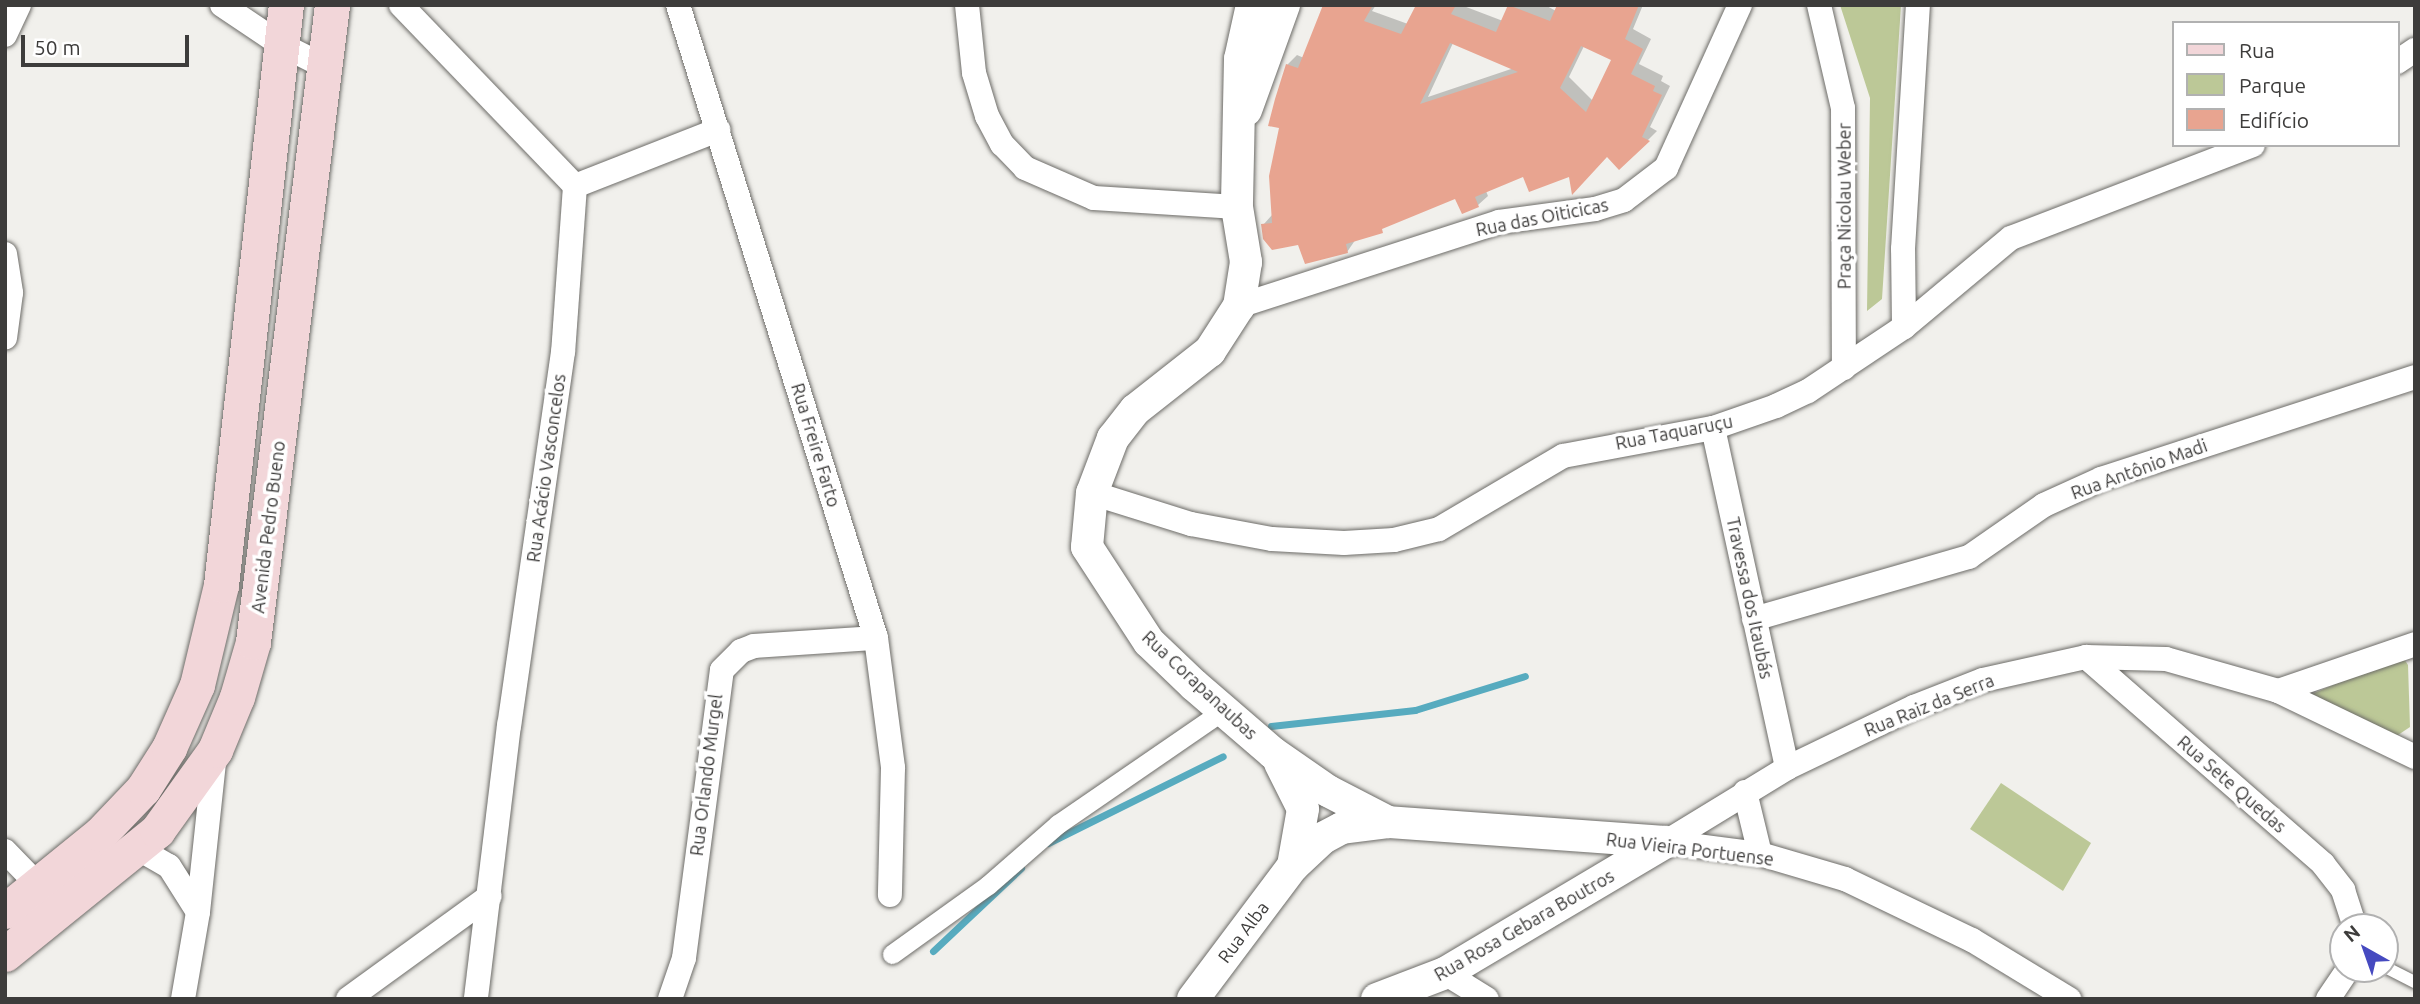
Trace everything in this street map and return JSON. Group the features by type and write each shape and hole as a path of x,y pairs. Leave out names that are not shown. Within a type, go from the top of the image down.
{"main road":[{"path":"5,911 100,834 143,789 169,748 197,685 221,584 286,5"},
{"name":"Avenida Pedro Bueno","path":"5,954 139,849 186,797 215,750 253,642 332,5"}],"street":[{"path":"5,35 19,5"},
{"path":"222,5 280,44 324,66"},
{"path":"401,5 575,186 718,131"},
{"name":"Rua Freire Farto","path":"678,5 876,638 892,768 890,895"},
{"path":"967,5 974,73 987,116 1002,144 1025,168 1094,198 1237,207"},
{"path":"1239,306 1246,262 1237,207 1240,59 1252,5"},
{"path":"1237,131 1284,5"},
{"name":"Rua das Oiticicas","path":"1239,306 1499,222 1624,201 1666,167 1740,5"},
{"name":"Praça Nicolau Weber","path":"1819,5 1843,108 1844,368"},
{"path":"1904,327 1903,249 1918,5"},
{"path":"2399,61 2415,50"},
{"name":"Rua Taquaruçu","path":"1092,493 1191,524 1272,539 1344,543 1394,540 1438,529 1580,450 1713,428 1776,406 1844,368 1904,327 2011,238 2248,147"},
{"name":"Rua Acácio Vasconcelos","path":"476,999 509,725 563,352 575,186"},
{"path":"5,254 11,293 5,338"},
{"name":"Rua Corapanaubas","path":"1239,306 1210,351 1135,410 1113,438 1092,493 1087,547 1123,608 1149,642 1273,752 1328,791 1388,822"},
{"name":"Rua Antônio Madi","path":"1754,619 1969,557 2045,505 2101,479 2415,377"},
{"name":"Travessa dos Itaubás","path":"1713,428 1787,768"},
{"name":"Rua Orlando Murgel","path":"670,999 684,958 722,670 741,651 754,646 876,638"},
{"path":"2278,691 2415,644"},
{"name":"Rua Raiz da Serra","path":"1666,842 1787,768 1914,707 1983,680 2086,657 2131,655 2166,659 2278,691 2415,757"},
{"name":"Rua Sete Quedas","path":"2086,657 2323,864 2343,890 2350,913"},
{"path":"892,954 988,885 1058,824 1224,710"},
{"path":"183,999 198,912 215,750"},
{"name":"Rua Corapanaubas","path":"1273,752 1303,809 1293,866"},
{"path":"1745,792 1760,854"},
{"name":"Rua Vieira Portuense","path":"1293,866 1323,838 1342,828 1388,822 1666,842 1760,854 1845,879 1904,904 2070,999"},
{"path":"1600,837 1620,870"},
{"name":"Rua Rosa Gebara Boutros","path":"1377,999 1445,973 1666,842"},
{"path":"139,849 169,866 198,912"},
{"path":"5,851 38,886"},
{"name":"Rua Alba","path":"1194,999 1293,866"},
{"path":"348,999 489,896"},
{"path":"1445,973 1487,999"},
{"path":"2328,999 2339,983"}],"lane":[{"path":"2399,974 2415,982"}],"green space":[{"path":"1840,5 1901,5 1882,299 1867,311 1870,98"},
{"path":"2402,656 2408,665 2410,727 2398,735 2391,736 2312,694"},
{"path":"2001,783 2091,843 2063,891 1970,829"}],"building":[{"path":"1323,5 1373,5 1364,21 1401,34 1416,5 1456,5 1451,14 1496,32 1508,5 1550,21 1557,5 1639,5 1625,39 1643,49 1631,74 1655,86 1653,91 1662,95 1642,137 1650,141 1619,170 1607,157 1572,195 1569,177 1529,192 1523,177 1475,197 1479,207 1462,214 1455,199 1382,229 1383,233 1346,244 1348,253 1305,264 1298,245 1272,250 1263,239 1261,224 1272,223 1269,176 1279,128 1268,126 1286,64 1298,68","holes":["1450,43 1518,72 1420,104","1581,46 1611,60 1586,112 1560,88"]}],"waterway":[{"path":"1271,726 1415,710 1525,676"},
{"path":"1048,843 1223,756"},
{"path":"933,951 1021,868"}]}
